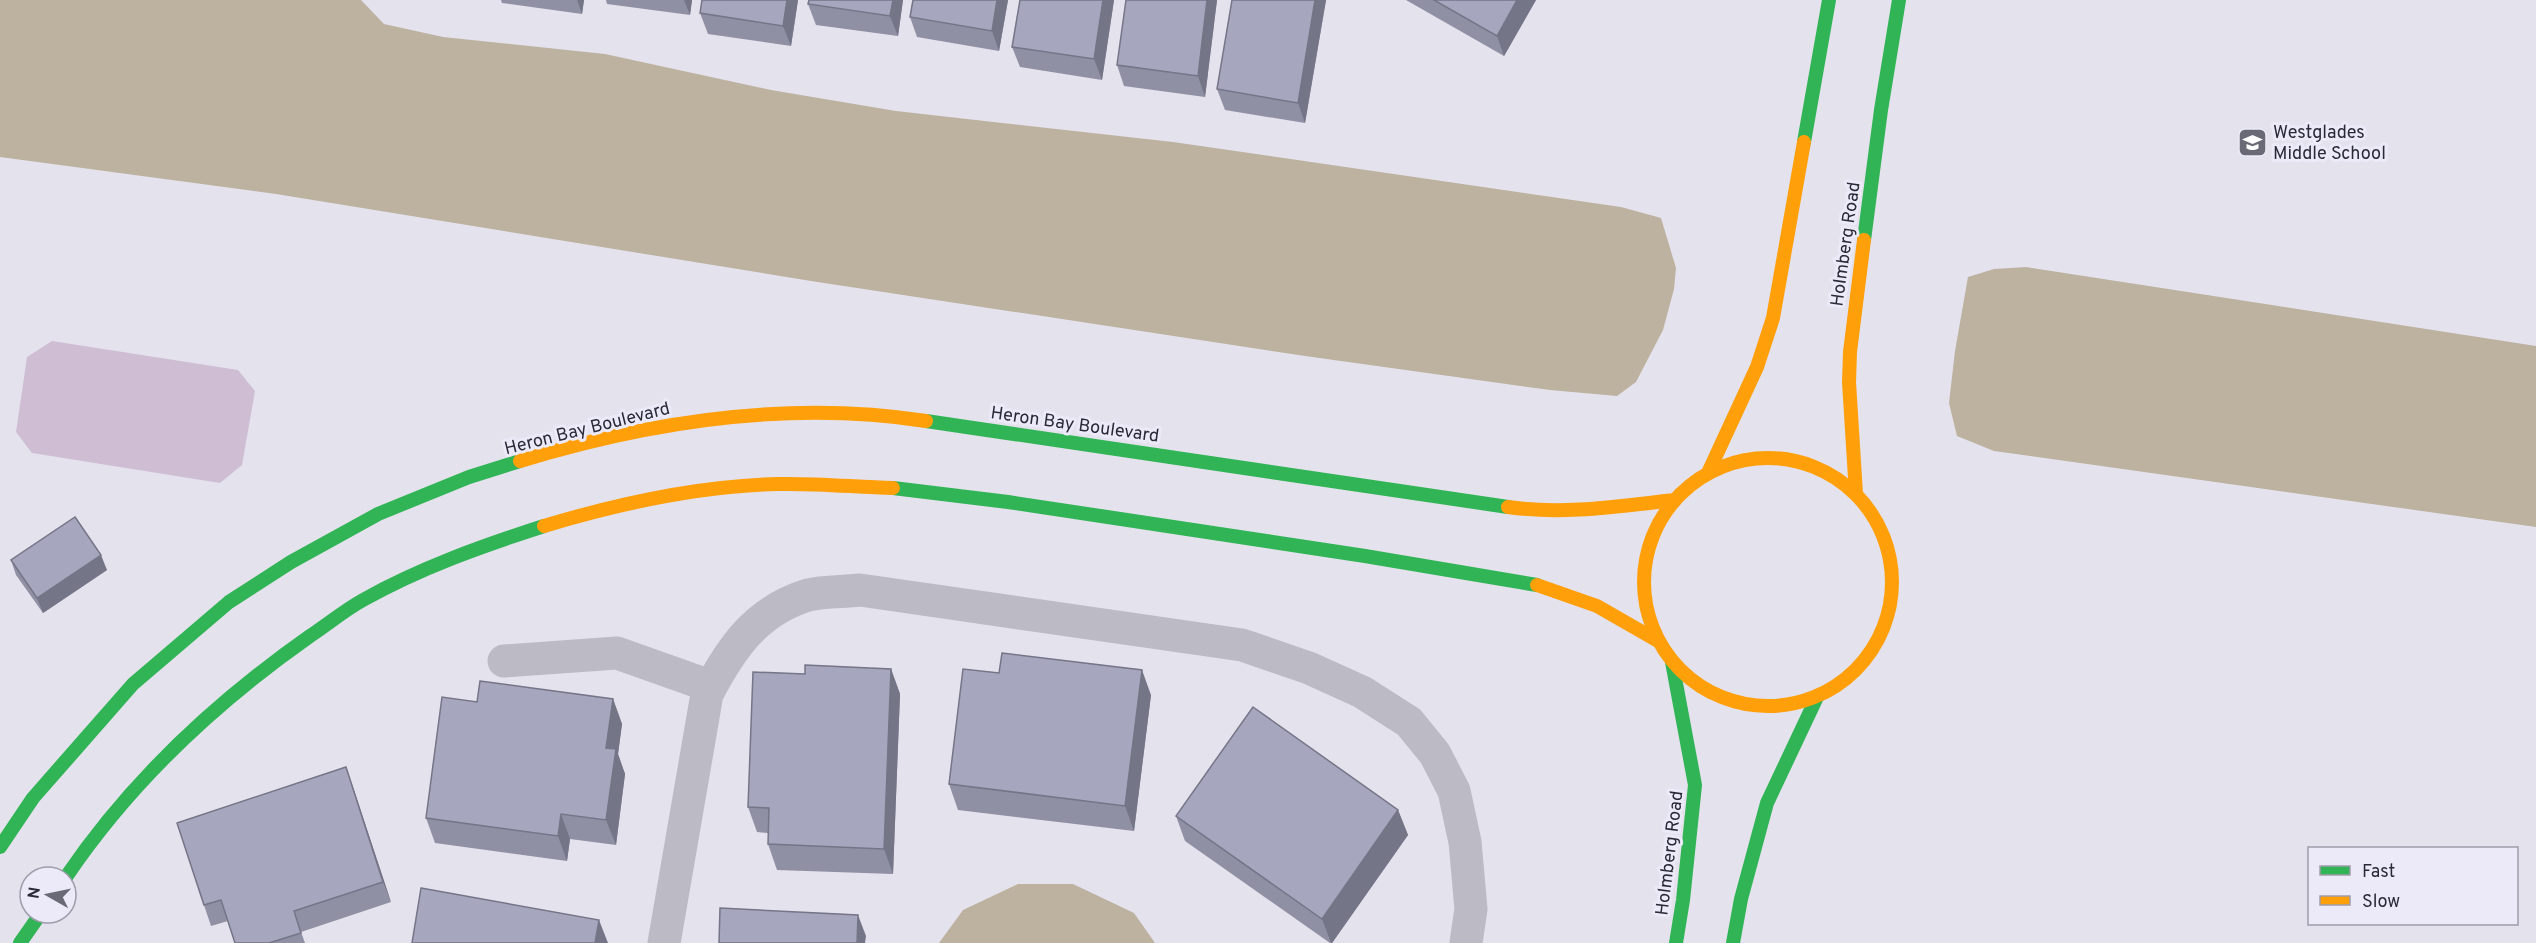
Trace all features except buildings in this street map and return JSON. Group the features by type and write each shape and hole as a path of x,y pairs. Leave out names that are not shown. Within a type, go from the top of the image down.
{"street":[{"path":"1708,473 1757,367 1773,318 1829,0"},
{"name":"Holmberg Road","path":"1857,494 1849,382 1850,352 1881,110 1899,0"},
{"name":"Heron Bay Boulevard","path":"0,847 33,798 133,684 229,602 291,562 378,514 469,477 554,451 650,428 736,416 830,413 903,417 1536,511 1675,500"},
{"path":"1785,458 1824,471 1857,494 1879,526 1891,565 1890,606 1876,643 1851,674 1817,697 1787,706 1755,706 1724,699 1695,684 1672,662 1658,640 1647,612 1645,593 1647,553 1658,525 1675,500 1690,485 1708,473 1745,459 1785,458"},
{"path":"74,865 96,833 169,750 267,666 362,600 471,549 590,512 689,491 779,484 899,488 1008,502 1342,553 1532,583 1597,606 1658,640"},
{"path":"664,943 706,694 733,647 770,612 809,595 860,590 1242,645 1309,668 1362,692 1409,722 1435,754 1454,790 1465,842 1471,909 1466,943"},
{"path":"504,661 617,653 711,686"},
{"name":"Holmberg Road","path":"1672,662 1695,785 1683,900 1676,943"},
{"path":"1733,943 1741,899 1767,803 1817,697"},
{"path":"20,943 33,925"}],"shaded area":[{"path":"0,0 361,0 384,24 443,37 605,54 771,90 896,111 1173,142 1621,207 1661,218 1676,268 1674,289 1663,330 1636,382 1617,396 1550,390 1305,356 811,281 276,194 0,157"},
{"path":"2026,267 2536,346 2536,527 1994,451 1957,436 1949,403 1955,351 1968,277 1994,269"},
{"path":"52,341 238,370 255,391 242,465 220,483 32,453 16,432 27,357"},
{"path":"1018,884 1073,884 1134,913 1155,943 939,943 963,910"}],"traffic: fast":[{"path":"1804,142 1829,0"},
{"path":"1864,240 1881,110 1899,0"},
{"path":"926,421 1508,507"},
{"path":"0,847 33,798 133,684 229,602 291,562 378,514 469,477 520,461"},
{"path":"893,488 1008,502 1365,556 1537,585"},
{"path":"75,865 118,808 177,745 275,661 350,608 385,588 452,558 544,526"},
{"path":"1672,662 1695,785 1683,900 1676,943"},
{"path":"1733,943 1741,899 1767,803 1817,697"},
{"path":"20,943 33,925"}],"traffic: slow":[{"path":"1708,473 1757,367 1773,318 1804,142"},
{"path":"1856,494 1849,382 1850,352 1864,240"},
{"path":"520,461 620,435 721,418 824,413 875,415 926,421"},
{"path":"1768,458 1804,464 1826,473 1846,486 1864,504 1877,524 1886,546 1892,582 1886,618 1877,640 1864,660 1846,678 1826,691 1804,700 1768,706 1732,700 1710,691 1690,678 1672,660 1659,640 1650,618 1644,582 1650,546 1659,524 1672,504 1690,486 1710,473 1732,464 1768,458"},
{"path":"544,526 630,503 718,488 792,484 893,488"},
{"path":"1508,507 1571,510 1675,500"},
{"path":"1537,585 1597,606 1658,641"}],"place":[{"name":"Westglades Middle School","path":"2252,142"}]}
